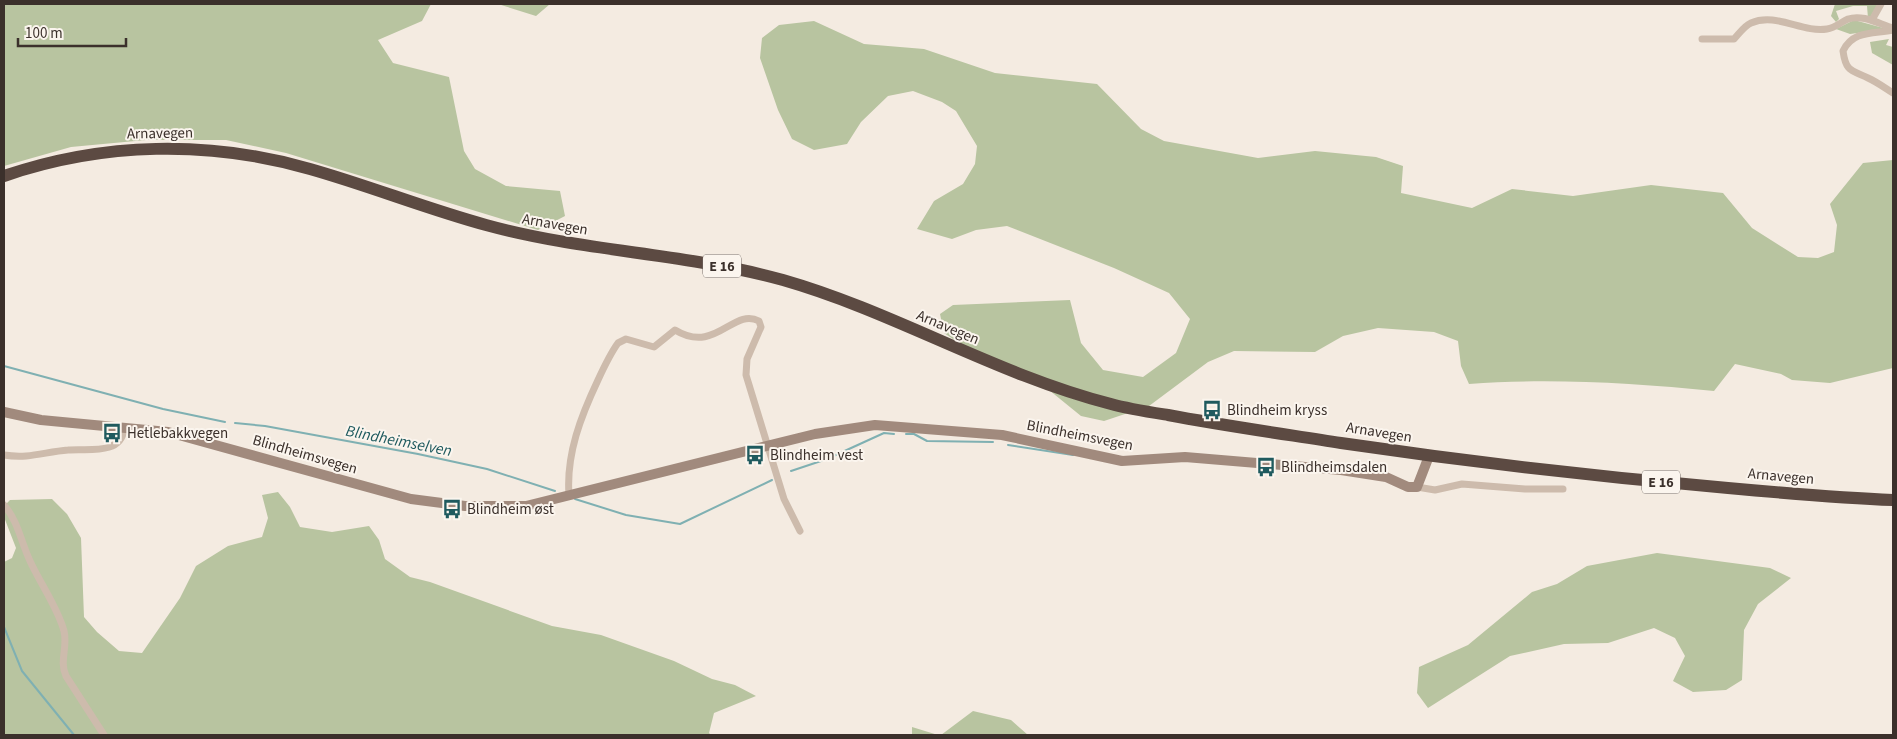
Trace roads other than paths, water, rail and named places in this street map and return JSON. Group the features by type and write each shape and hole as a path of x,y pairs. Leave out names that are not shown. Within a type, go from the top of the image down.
{"highway":[{"name":"Arnavegen","path":"4,176 47,163 113,151 185,148 253,155 316,170 435,210 512,232 565,243 716,265 785,281 871,312 1027,377 1110,404 1197,420 1429,456 1683,484 1893,500"}],"street":[{"path":"1872,20 1881,4"},
{"path":"1702,39 1734,39 1751,22 1788,22 1798,28 1827,29 1853,18 1872,20 1893,29"},
{"path":"1893,29 1857,35 1850,40 1843,51 1845,63 1850,70 1872,80 1893,93"},
{"path":"568,495 568,482 576,434 582,412 614,348 622,340 626,339 654,347 675,330 689,337 705,338 744,318 750,318 759,321 760,331 747,359 746,375 784,499 800,531"},
{"name":"Blindheimsvegen","path":"4,412 26,418 180,434 365,487 440,503 465,506 526,506 815,434 875,425 1002,435 1122,461 1185,457 1341,470 1386,477 1408,487 1434,490 1462,484 1525,489 1563,489"},
{"path":"4,455 22,458 70,450 98,450 111,446 122,436 124,429"},
{"path":"1417,487 1429,456"},
{"path":"4,505 13,518 29,559 63,628 62,668 104,735"}],"waterway":[{"name":"Blindheimselven","path":"4,366 163,409 225,422"},
{"name":"Blindheimselven","path":"235,423 265,426 418,454 487,469 555,491"},
{"name":"Blindheimselven","path":"791,471 827,459 884,433 894,434"},
{"name":"Blindheimselven","path":"906,434 914,434 927,441 993,442"},
{"name":"Blindheimselven","path":"1008,445 1073,455"},
{"name":"Blindheimselven","path":"575,499 626,515 680,524 772,480"},
{"path":"4,627 22,671 74,735"}],"place":[{"name":"Blindheim kryss","path":"1212,410"},
{"name":"Hetlebakkvegen","path":"112,433"},
{"name":"Blindheim vest","path":"755,455"},
{"name":"Blindheimsdalen","path":"1266,467"},
{"name":"Blindheim øst","path":"452,509"}]}
